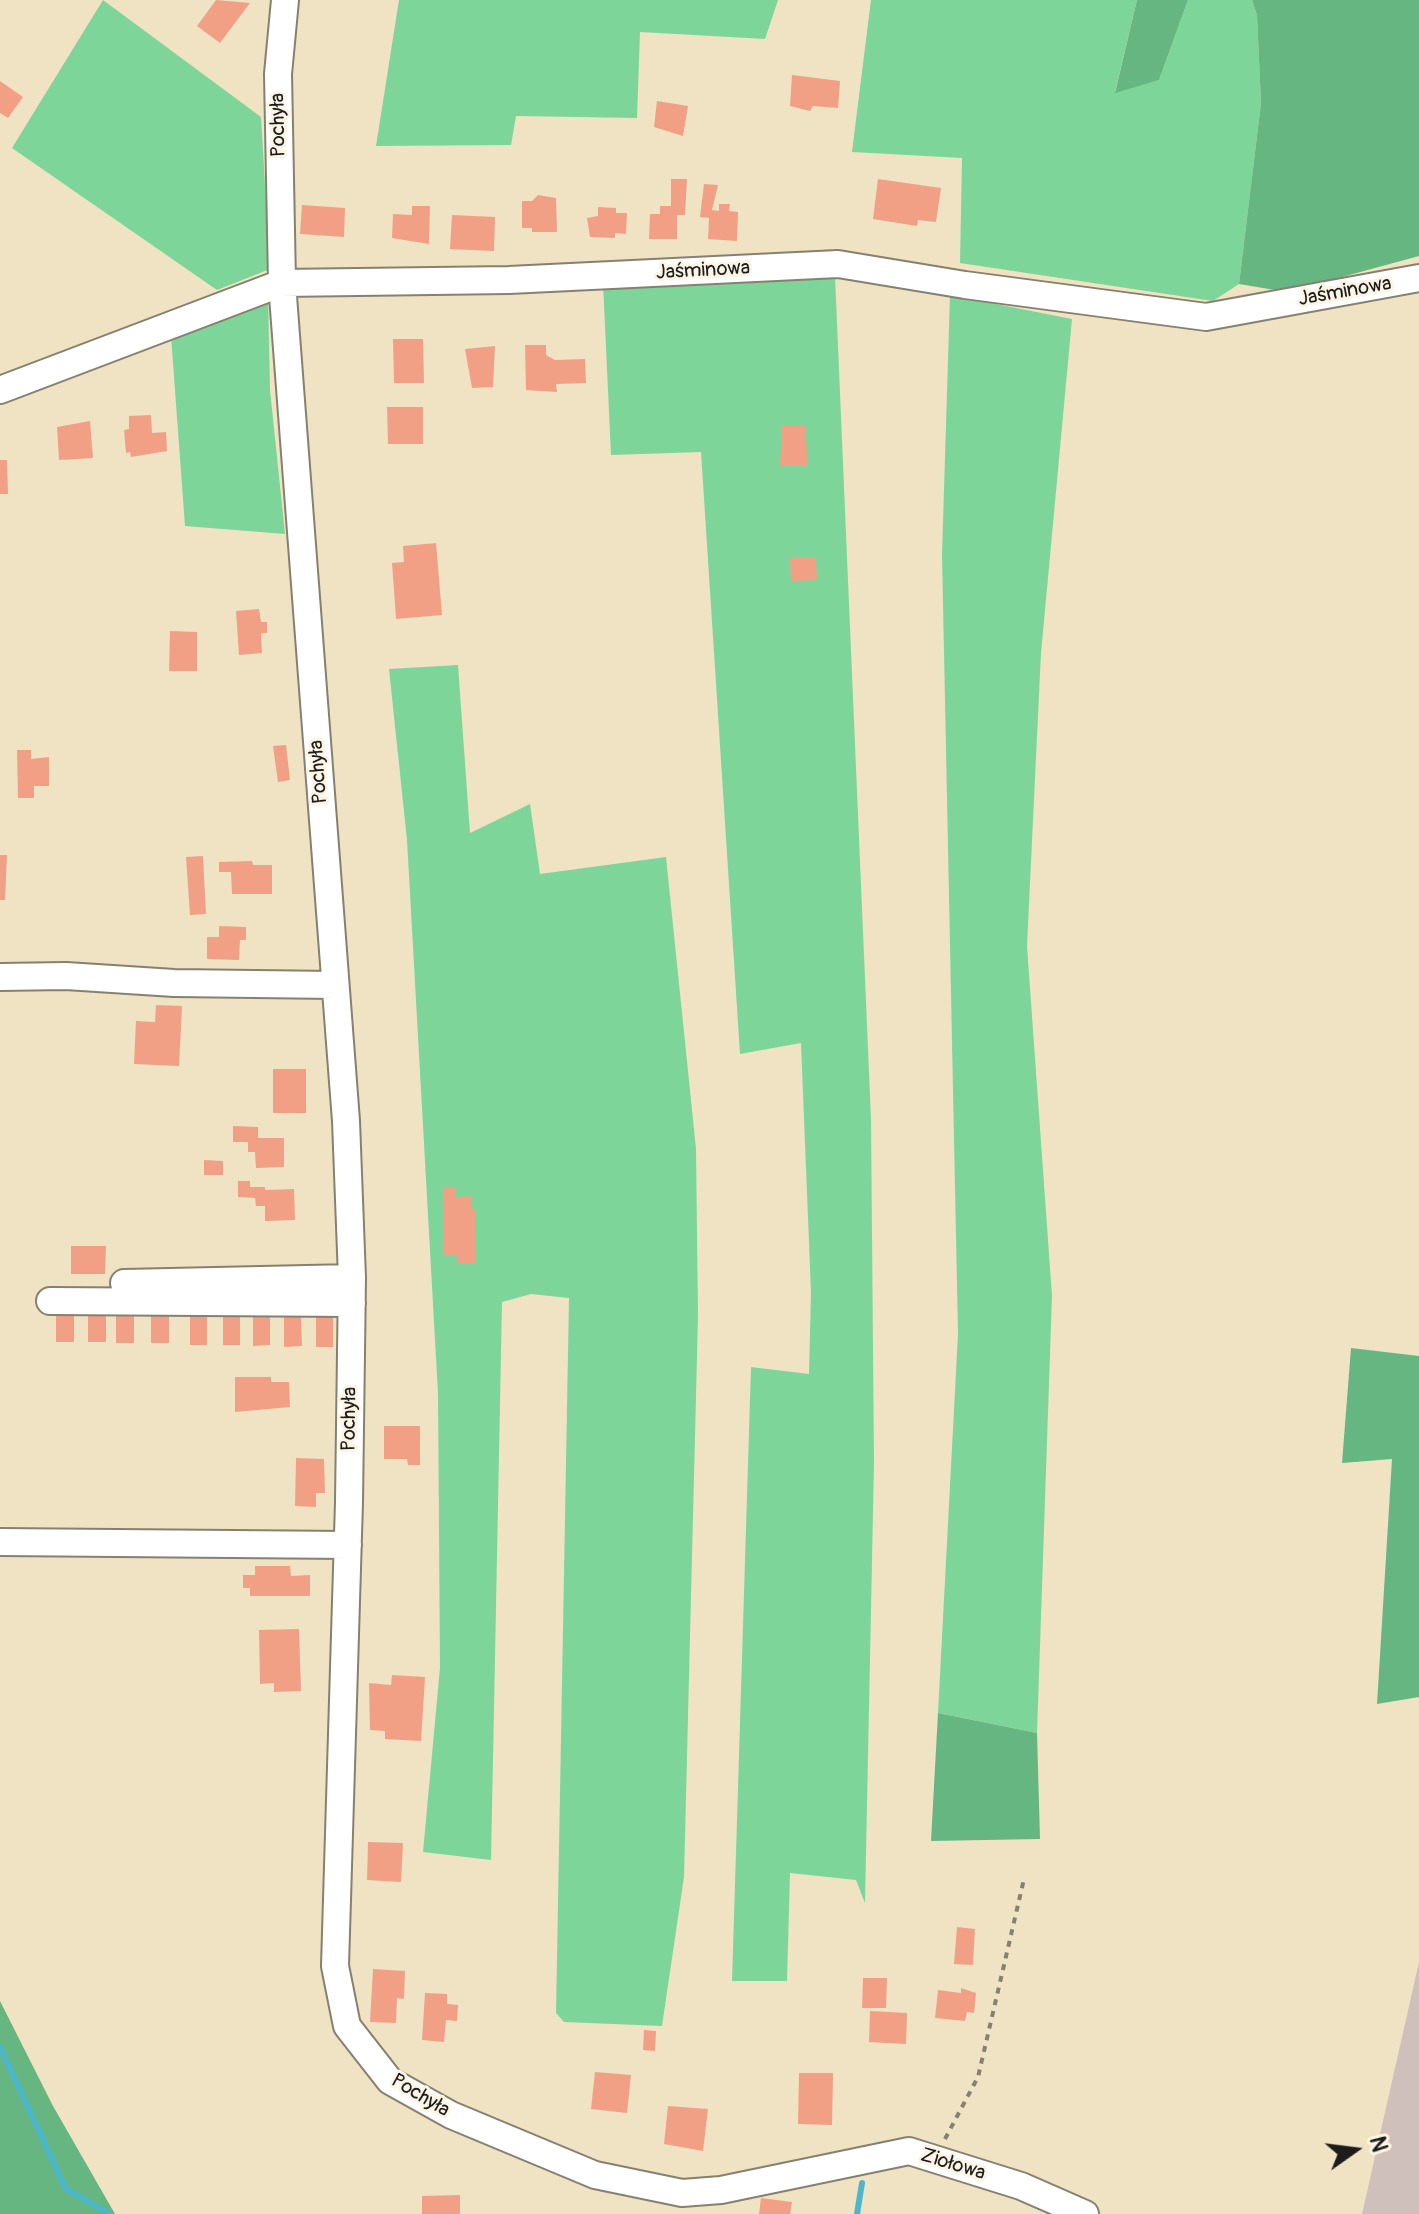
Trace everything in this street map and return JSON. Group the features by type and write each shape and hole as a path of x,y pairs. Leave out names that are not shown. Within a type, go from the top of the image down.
{"street":[{"name":"Pochyła","path":"279,4 282,283 346,1121 352,1291 335,1966 347,2026 390,2081 451,2115 595,2175 725,2202"},
{"name":"Jaśminowa","path":"0,390 282,283 509,280 838,264 965,285 1206,317 1419,278"},
{"path":"0,977 66,976 174,983 335,985"},
{"path":"124,1283 352,1291"},
{"path":"50,1301 352,1291"},
{"path":"0,1542 348,1545"},
{"name":"Ziołowa","path":"725,2202 909,2151 1021,2186 1085,2214"}],"path":[{"path":"935,2159 978,2077 1024,1879"}],"shaded area":[{"path":"1419,1962 1419,2214 1362,2214"}],"green space":[{"path":"103,0 261,117 270,269 217,290 12,148"},
{"path":"399,0 778,0 765,39 640,32 637,118 516,116 511,145 376,146"},
{"path":"871,0 1137,0 1115,92 1159,80 1188,0 1252,0 1257,15 1261,103 1239,284 1213,301 960,263 962,158 852,152"},
{"path":"1137,0 1188,0 1159,80 1115,93"},
{"path":"1252,0 1419,0 1419,256 1287,292 1239,284 1261,103 1257,15"},
{"path":"835,276 871,1119 874,1463 865,1903 856,1880 790,1873 787,1981 732,1981 751,1367 809,1374 811,1293 801,1043 740,1054 701,452 611,455 603,283"},
{"path":"268,295 270,390 285,534 185,526 171,336"},
{"path":"950,295 1072,319 1041,653 1027,946 1052,1296 1037,1733 938,1713 958,1334 942,555"},
{"path":"458,665 470,833 530,804 540,874 666,857 696,1149 698,1316 684,1877 662,2026 564,2022 556,2013 569,1298 531,1294 502,1302 491,1860 423,1852 440,1668 438,1393 407,840 389,669"},
{"path":"1351,1348 1419,1356 1419,1697 1377,1704 1392,1459 1342,1463"},
{"path":"938,1713 1037,1733 1040,1839 931,1841"},
{"path":"0,2001 53,2106 115,2214 0,2214"}],"building":[{"path":"216,0 250,3 220,43 197,26"},
{"path":"792,75 840,81 838,108 813,106 810,111 790,106"},
{"path":"0,81 23,97 8,118 0,113"},
{"path":"657,101 688,106 683,136 654,127"},
{"path":"671,179 687,179 685,215 677,215 677,239 649,239 650,214 660,214 660,206 671,206"},
{"path":"878,179 941,188 936,222 918,220 917,226 873,219"},
{"path":"704,184 718,185 712,210 719,211 719,204 730,204 729,211 738,212 737,241 708,239 709,218 700,217"},
{"path":"538,195 556,198 557,232 532,232 532,228 522,228 522,201 532,201"},
{"path":"302,205 345,208 344,237 300,234"},
{"path":"412,206 430,206 429,244 392,238 393,214 412,215"},
{"path":"598,207 616,208 616,213 627,213 626,234 615,233 615,238 590,237 587,218 598,216"},
{"path":"452,215 495,217 494,251 450,249"},
{"path":"393,339 423,339 424,383 394,383"},
{"path":"525,345 546,345 546,355 555,360 585,359 586,383 556,384 557,392 526,390"},
{"path":"495,346 493,387 472,388 465,349"},
{"path":"387,407 423,407 423,444 388,444"},
{"path":"151,415 152,433 166,432 167,451 131,457 130,452 126,453 124,430 129,429 129,416"},
{"path":"90,421 93,458 59,460 57,427"},
{"path":"782,426 805,426 808,465 780,465"},
{"path":"0,460 7,460 8,494 0,494"},
{"path":"436,543 442,615 396,619 392,563 404,562 403,546"},
{"path":"816,557 817,580 791,581 790,558"},
{"path":"259,609 261,622 267,622 267,633 261,633 262,653 239,655 236,611"},
{"path":"170,631 197,632 197,671 169,671"},
{"path":"286,745 290,780 278,782 273,746"},
{"path":"17,750 31,750 31,759 49,757 49,786 34,786 34,798 18,798"},
{"path":"0,855 7,855 5,900 0,900"},
{"path":"203,856 206,914 190,915 186,857"},
{"path":"252,861 253,865 272,865 272,894 232,894 231,872 219,872 219,862"},
{"path":"219,926 246,927 246,940 240,940 239,960 207,959 207,937 219,937"},
{"path":"156,1005 182,1006 179,1066 134,1064 136,1021 155,1022"},
{"path":"273,1069 306,1069 306,1113 273,1113"},
{"path":"233,1126 258,1127 258,1138 284,1138 284,1167 256,1168 255,1152 248,1152 248,1142 233,1142"},
{"path":"204,1160 223,1161 223,1175 204,1175"},
{"path":"238,1181 250,1181 250,1187 265,1187 265,1190 294,1189 295,1220 265,1221 265,1206 256,1206 255,1198 238,1197"},
{"path":"443,1188 455,1188 455,1197 471,1196 471,1210 475,1210 476,1264 457,1264 457,1255 444,1255"},
{"path":"71,1246 106,1246 105,1274 71,1274"},
{"path":"74,1312 74,1342 56,1342 56,1313"},
{"path":"106,1312 106,1342 88,1342 88,1313"},
{"path":"116,1313 134,1313 134,1343 116,1343"},
{"path":"151,1313 169,1313 169,1343 151,1343"},
{"path":"190,1315 207,1315 207,1345 190,1345"},
{"path":"223,1315 240,1315 240,1345 223,1345"},
{"path":"253,1316 270,1316 270,1345 253,1346"},
{"path":"284,1317 301,1317 302,1346 284,1347"},
{"path":"316,1317 333,1317 333,1347 316,1347"},
{"path":"235,1377 271,1377 271,1382 289,1382 290,1407 235,1412"},
{"path":"384,1426 420,1426 420,1465 408,1465 407,1459 384,1459"},
{"path":"296,1458 324,1459 325,1493 316,1493 316,1507 295,1506"},
{"path":"255,1566 290,1566 291,1576 310,1575 310,1596 250,1596 250,1588 243,1588 243,1575 255,1575"},
{"path":"299,1629 301,1691 274,1692 274,1683 260,1684 259,1630"},
{"path":"392,1675 425,1677 421,1741 385,1739 385,1731 370,1730 369,1683 391,1685"},
{"path":"368,1842 403,1843 401,1882 367,1880"},
{"path":"957,1927 975,1929 973,1965 954,1964"},
{"path":"373,1969 405,1971 404,1999 397,1998 396,2023 370,2022"},
{"path":"863,1978 887,1978 886,2008 862,2008"},
{"path":"961,1988 976,1993 974,2013 967,2012 965,2021 935,2018 938,1990 961,1993"},
{"path":"425,1993 447,1994 447,2004 458,2005 457,2021 446,2020 444,2042 422,2040"},
{"path":"870,2011 907,2013 906,2044 869,2042"},
{"path":"644,2030 656,2031 655,2051 643,2050"},
{"path":"595,2072 631,2075 627,2113 591,2109"},
{"path":"799,2073 833,2073 832,2125 798,2124"},
{"path":"668,2106 708,2109 703,2151 664,2144"},
{"path":"460,2195 460,2214 422,2214 422,2196"},
{"path":"761,2198 792,2202 790,2214 759,2214"}],"waterway":[{"path":"0,2047 66,2189 110,2214"},
{"path":"857,2214 862,2183"}]}
